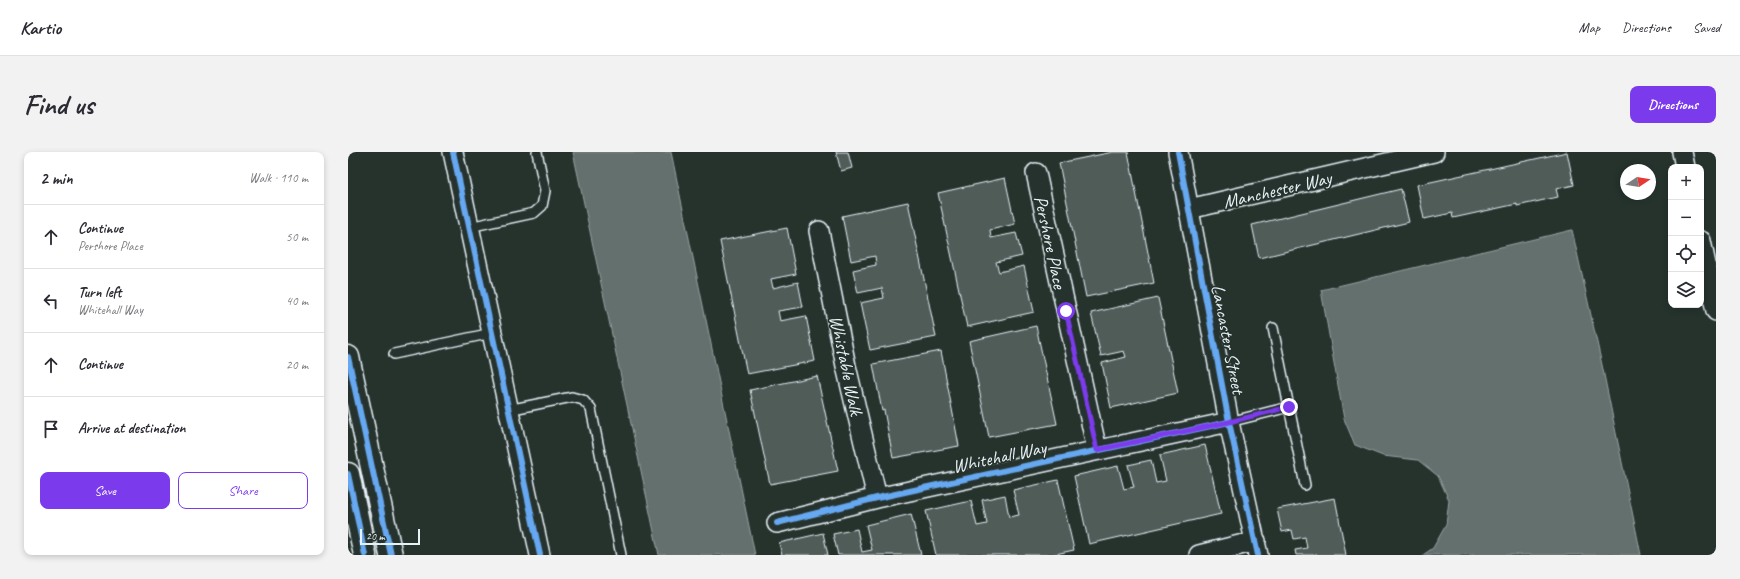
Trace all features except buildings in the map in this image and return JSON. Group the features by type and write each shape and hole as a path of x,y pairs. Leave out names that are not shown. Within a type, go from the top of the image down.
{"street":[{"path":"453,152 540,555"},
{"name":"Lancaster Street","path":"1178,152 1190,209 1229,422 1257,548"},
{"name":"Manchester Way","path":"1190,209 1434,152"},
{"path":"1682,152 1684,164"},
{"name":"Pershore Place","path":"1036,173 1097,450"},
{"name":"Whistable Walk","path":"819,231 846,366 877,498"},
{"path":"1704,255 1716,311"},
{"path":"348,357 391,555"},
{"name":"Whitehall Way","path":"777,523 877,498 1229,422"},
{"path":"349,484 365,555"},
{"path":"1207,554 1257,548"}],"lane":[{"path":"469,227 534,213 542,206 545,191 537,152"},
{"path":"1273,328 1305,485"},
{"path":"394,354 492,333"},
{"path":"508,410 572,397 583,400 591,409 622,555"},
{"path":"1229,422 1289,407"}],"shaded area":[{"path":"573,152 671,152 755,555 659,555"},
{"path":"1572,230 1602,365 1641,555 1423,555 1433,548 1446,525 1449,500 1438,476 1418,460 1383,456 1355,445 1344,419 1321,290"}],"cycle path":[{"path":"453,152 540,555"},
{"path":"1178,152 1229,422 1258,555"},
{"path":"348,357 391,555"},
{"path":"777,523 877,498 1229,422"},
{"path":"348,474 365,555"}],"route":[{"path":"1066,311 1097,450 1229,422 1289,407"}]}
